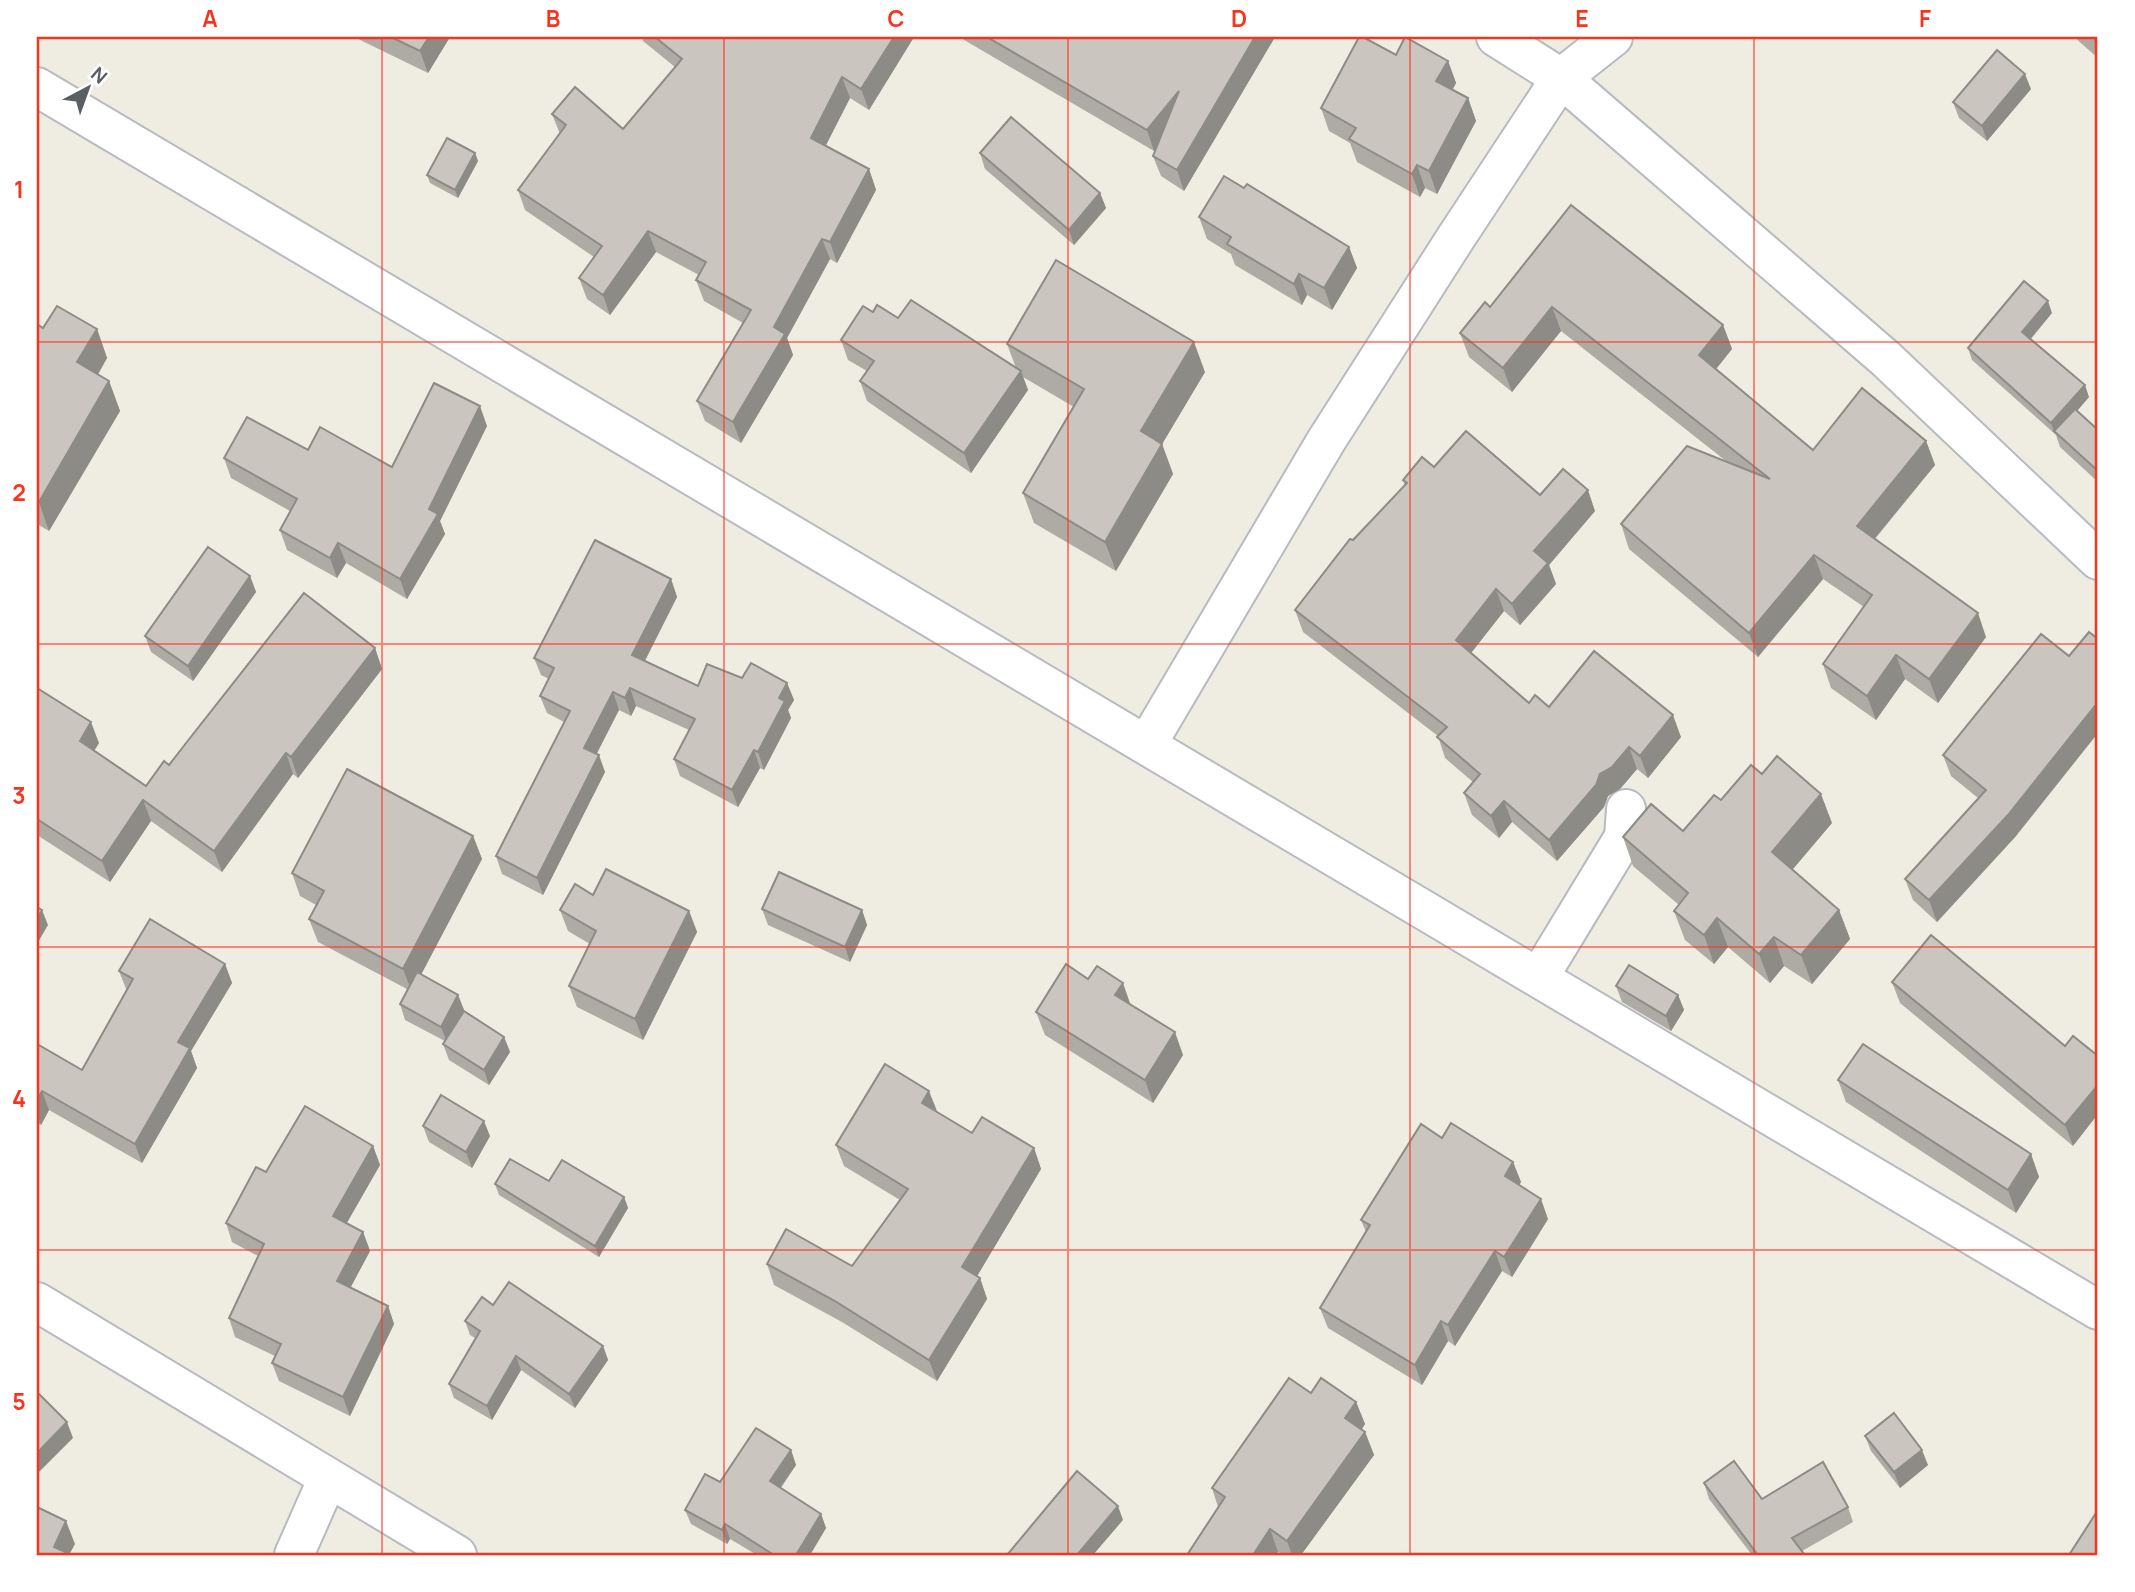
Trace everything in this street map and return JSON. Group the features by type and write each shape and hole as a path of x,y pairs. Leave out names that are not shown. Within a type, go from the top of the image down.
{"street":[{"path":"1496,37 1562,78 1886,359 2098,560"},
{"path":"1147,744 1326,441 1562,78 1614,37"},
{"path":"37,87 2098,1310"},
{"path":"1539,977 1624,836 1626,809"},
{"path":"37,1302 457,1555"},
{"path":"294,1555 328,1478"}],"building":[{"path":"391,37 429,37 420,51"},
{"path":"655,37 894,37 861,89 842,77 811,138 869,169 830,242 822,239 774,327 785,334 733,422 697,401 751,310 696,280 706,262 648,231 603,295 579,278 602,246 518,190 566,125 552,114 575,87 623,129 682,59"},
{"path":"987,37 1255,37 1177,170 1153,156 1179,91 1147,130"},
{"path":"1359,37 1396,55 1405,37 1448,61 1436,81 1468,98 1429,171 1417,165 1412,174 1349,139 1356,128 1321,108"},
{"path":"1997,50 2025,74 1982,126 1953,102"},
{"path":"1011,117 1100,193 1069,230 980,153"},
{"path":"447,138 475,153 455,190 427,175"},
{"path":"1224,176 1244,188 1247,184 1349,247 1324,288 1299,274 1294,284 1227,244 1231,237 1199,217"},
{"path":"1571,205 1723,325 1699,355 1813,450 1862,388 1926,441 1857,526 1978,613 1929,679 1896,655 1867,696 1823,664 1872,595 1814,555 1749,633 1621,524 1687,446 1770,479 1552,307 1503,368 1460,333 1485,302 1490,307"},
{"path":"1056,260 1194,342 1141,431 1162,444 1105,542 1023,493 1084,389 1007,344"},
{"path":"2024,281 2048,301 2022,332 2085,385 2051,423 1968,348"},
{"path":"911,300 1021,371 964,453 860,381 874,361 841,340 863,306 873,312 877,305 898,318"},
{"path":"57,306 97,329 77,362 109,381 39,502 37,324 43,328"},
{"path":"434,383 480,406 429,509 438,514 400,579 338,543 330,558 280,530 297,499 224,458 247,417 308,450 320,427 392,467"},
{"path":"2075,409 2098,430 2098,471 2054,431"},
{"path":"1466,431 1540,495 1563,469 1588,490 1534,551 1548,563 1512,604 1496,589 1456,640 1529,703 1535,695 1549,707 1594,651 1673,715 1640,756 1629,747 1612,767 1600,774 1596,785 1549,840 1504,801 1491,816 1464,793 1480,774 1437,737 1447,727 1295,610 1350,539 1353,540 1407,483 1403,480 1422,457 1434,467"},
{"path":"595,540 671,579 632,655 698,686 707,664 742,678 751,663 787,683 779,698 785,701 758,752 754,750 732,790 674,759 695,719 630,688 625,698 613,692 584,748 599,755 537,878 496,856 570,711 540,696 554,668 534,658"},
{"path":"208,547 250,576 188,666 145,636"},
{"path":"304,593 375,648 291,757 286,753 214,851 143,800 102,861 37,819 37,688 91,722 80,741 146,786 164,761 169,765"},
{"path":"2089,632 2098,639 2098,702 2008,815 1929,900 1905,879 1986,790 1943,755 2041,634 2069,656"},
{"path":"1777,756 1821,794 1772,852 1839,910 1801,955 1774,937 1759,954 1717,918 1704,935 1674,911 1688,893 1623,837 1651,804 1683,831 1714,795 1721,800 1751,765 1762,774"},
{"path":"347,769 473,836 403,969 309,919 324,891 292,873"},
{"path":"606,869 689,911 635,1019 569,986 596,931 560,910 575,884 593,895"},
{"path":"779,872 862,910 845,947 762,909"},
{"path":"150,919 225,964 178,1042 190,1048 135,1144 42,1091 37,1100 37,1044 82,1070 133,979 119,971"},
{"path":"1931,935 2065,1046 2073,1036 2098,1056 2098,1085 2065,1125 1892,982"},
{"path":"1066,964 1088,979 1097,966 1123,983 1115,995 1175,1032 1145,1080 1036,1012"},
{"path":"1629,965 1678,995 1666,1016 1616,986"},
{"path":"417,972 458,995 441,1027 400,1004"},
{"path":"464,1011 504,1037 484,1070 443,1044"},
{"path":"1863,1044 2031,1154 2008,1190 1838,1080"},
{"path":"885,1064 929,1091 922,1103 972,1133 982,1117 1034,1148 962,1267 980,1278 929,1360 835,1301 767,1264 786,1229 852,1266 908,1189 836,1145"},
{"path":"441,1095 484,1121 466,1152 423,1126"},
{"path":"305,1106 373,1146 333,1216 363,1232 337,1281 388,1306 343,1397 272,1363 281,1344 229,1318 264,1244 226,1223 256,1167 266,1172"},
{"path":"1451,1123 1513,1162 1505,1176 1541,1199 1504,1257 1495,1251 1448,1325 1441,1321 1415,1365 1320,1308 1370,1225 1361,1220 1421,1124 1442,1138"},
{"path":"510,1159 549,1181 562,1160 624,1197 595,1246 495,1184"},
{"path":"509,1282 603,1346 569,1394 516,1356 487,1406 449,1384 480,1331 465,1321 482,1297 493,1305"},
{"path":"1289,1378 1311,1393 1321,1378 1356,1402 1345,1418 1365,1432 1287,1541 1270,1529 1253,1555 1187,1555 1225,1497 1212,1488"},
{"path":"37,1392 67,1422 37,1453"},
{"path":"1894,1413 1922,1450 1894,1472 1865,1436"},
{"path":"756,1428 791,1450 770,1481 821,1514 796,1555 774,1555 725,1524 722,1530 685,1510 705,1474 720,1482"},
{"path":"1734,1461 1762,1499 1823,1462 1848,1507 1792,1538 1804,1554 1758,1555 1704,1483"},
{"path":"1077,1471 1118,1506 1077,1555 1007,1555"},
{"path":"37,1507 66,1521 54,1547 69,1555 37,1555"},
{"path":"2098,1510 2098,1555 2069,1555"}]}
